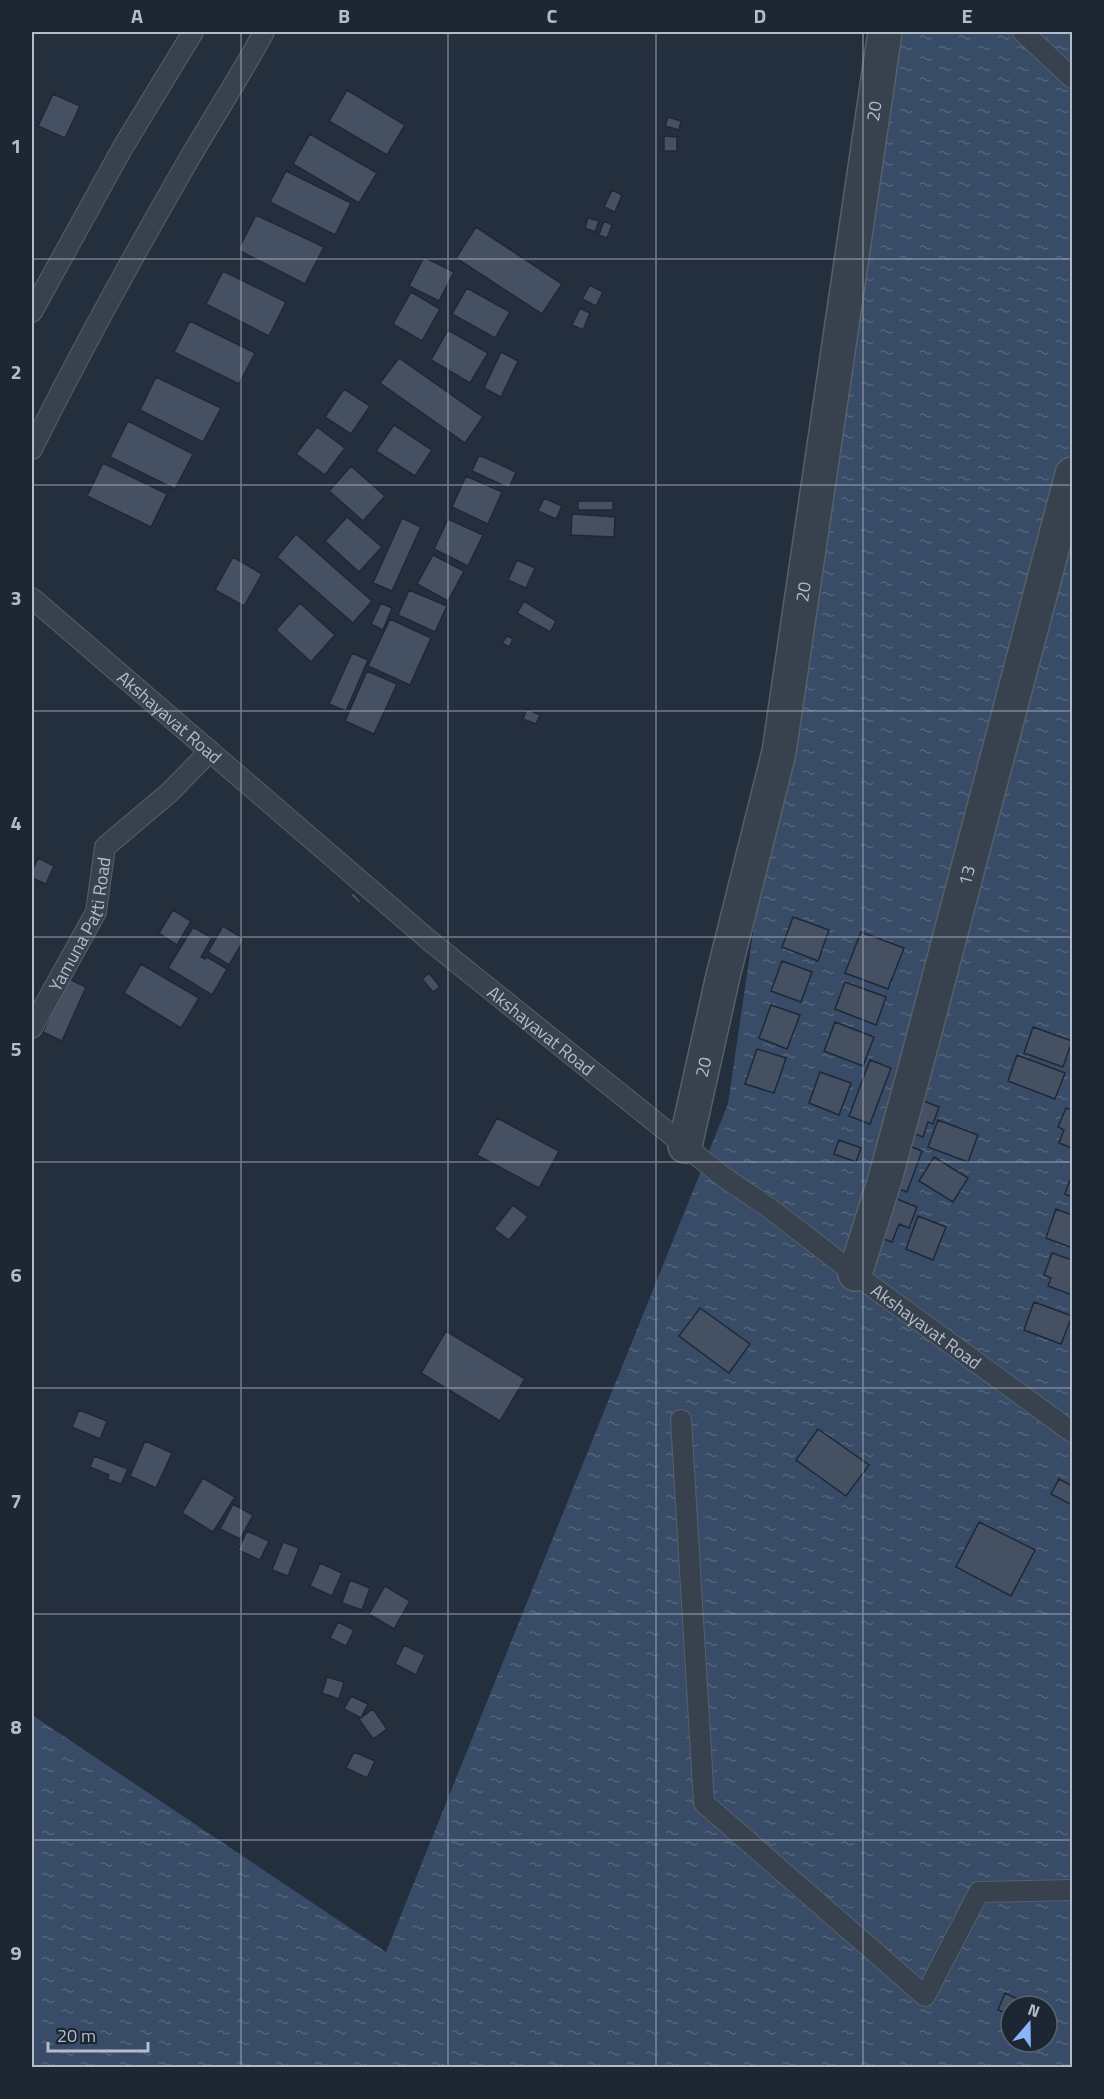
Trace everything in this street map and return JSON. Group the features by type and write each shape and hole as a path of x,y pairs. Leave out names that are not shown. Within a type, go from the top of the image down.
{"street":[{"name":"20","path":"685,1146 723,976 780,752 885,32"},
{"name":"13","path":"855,1274 885,1179 916,1065 1072,474"}],"lane":[{"path":"32,312 123,147 193,32"},
{"path":"32,449 73,366 166,199 264,32"},
{"path":"1023,32 1072,78"},
{"name":"Akshayavat Road","path":"32,598 430,941 685,1146 725,1178 768,1207 855,1274 1072,1432"},
{"name":"Yamuna Patti Road","path":"32,1028 96,912 105,847 170,792 210,751"},
{"path":"681,1420 704,1803 925,1996 979,1892 1072,1890"}],"water":[{"path":"885,32 1072,32 1072,2067 32,2067 32,1715 386,1952 728,1104"}],"building":[{"path":"347,90 405,125 387,155 329,121"},
{"path":"53,94 80,106 65,138 38,126"},
{"path":"668,117 681,121 679,130 665,126"},
{"path":"310,134 377,173 359,203 293,164"},
{"path":"664,136 677,137 677,151 664,151"},
{"path":"286,171 351,203 335,235 270,202"},
{"path":"612,190 622,195 615,212 604,207"},
{"path":"256,215 324,247 305,284 238,250"},
{"path":"588,218 599,221 595,232 585,228"},
{"path":"604,221 612,225 607,238 599,235"},
{"path":"476,227 562,284 542,314 456,258"},
{"path":"424,257 454,272 439,301 409,286"},
{"path":"223,271 286,302 269,336 206,304"},
{"path":"590,285 603,292 596,306 582,299"},
{"path":"467,288 510,312 495,338 452,314"},
{"path":"411,292 440,309 422,341 393,324"},
{"path":"580,308 590,313 583,330 572,325"},
{"path":"190,321 255,353 239,384 174,352"},
{"path":"448,330 488,353 470,383 431,360"},
{"path":"501,352 518,361 501,397 484,388"},
{"path":"399,358 483,417 465,443 380,383"},
{"path":"156,377 221,408 203,442 140,410"},
{"path":"344,389 370,406 351,434 325,417"},
{"path":"128,421 193,454 175,489 110,457"},
{"path":"394,425 432,450 415,476 376,451"},
{"path":"317,427 345,448 325,475 296,454"},
{"path":"479,455 516,472 509,488 472,471"},
{"path":"103,463 167,494 151,527 87,496"},
{"path":"351,466 385,496 363,521 329,491"},
{"path":"466,476 502,492 488,524 452,507"},
{"path":"544,498 562,506 556,519 538,511"},
{"path":"578,501 613,501 613,510 578,510"},
{"path":"572,514 615,517 614,537 571,535"},
{"path":"347,517 382,547 359,572 325,541"},
{"path":"402,518 421,527 392,591 373,583"},
{"path":"448,519 483,535 468,566 434,549"},
{"path":"296,534 372,601 353,623 277,557"},
{"path":"433,555 464,571 448,601 417,584"},
{"path":"233,557 262,574 244,606 215,590"},
{"path":"517,560 535,568 526,588 508,580"},
{"path":"409,590 447,606 435,632 398,615"},
{"path":"524,601 556,621 550,632 517,613"},
{"path":"300,603 335,635 311,662 276,630"},
{"path":"381,603 392,608 383,630 371,624"},
{"path":"390,619 431,638 410,685 368,666"},
{"path":"507,636 513,639 509,647 502,643"},
{"path":"352,653 368,660 346,711 329,704"},
{"path":"367,671 397,684 374,734 345,721"},
{"path":"527,709 540,715 536,724 523,719"},
{"path":"38,858 54,866 46,884 32,878 32,871"},
{"path":"353,892 361,901 359,904 350,895"},
{"path":"173,910 191,921 177,945 159,933"},
{"path":"793,917 829,930 818,961 782,947"},
{"path":"223,926 244,939 229,965 208,952"},
{"path":"193,927 212,938 201,957 205,959 207,957 227,969 212,995 168,968"},
{"path":"861,932 904,948 888,989 845,973"},
{"path":"782,961 812,972 801,1002 771,991"},
{"path":"141,964 199,998 181,1028 124,993"},
{"path":"429,973 440,987 433,992 422,979"},
{"path":"67,978 86,987 62,1041 43,1032"},
{"path":"845,982 886,997 876,1025 835,1009"},
{"path":"771,1005 800,1015 787,1049 759,1038"},
{"path":"835,1022 874,1037 863,1066 824,1051"},
{"path":"1033,1027 1072,1041 1063,1067 1024,1053"},
{"path":"757,1049 786,1058 774,1093 745,1084"},
{"path":"1017,1055 1065,1073 1055,1099 1008,1081"},
{"path":"870,1060 891,1068 870,1124 849,1116"},
{"path":"820,1072 851,1083 839,1115 809,1103"},
{"path":"916,1098 939,1107 933,1124 928,1122 923,1137 904,1130"},
{"path":"1066,1108 1072,1110 1072,1148 1059,1143 1064,1130 1058,1127"},
{"path":"497,1118 559,1151 539,1188 477,1155"},
{"path":"938,1120 978,1135 968,1162 928,1147"},
{"path":"839,1140 861,1148 856,1162 834,1154"},
{"path":"905,1144 922,1151 907,1192 890,1186"},
{"path":"934,1157 968,1178 953,1202 919,1181"},
{"path":"1072,1174 1072,1197 1065,1194"},
{"path":"892,1197 917,1207 909,1228 899,1224 892,1242 878,1237"},
{"path":"513,1205 528,1217 509,1240 494,1229"},
{"path":"1056,1209 1072,1215 1072,1248 1046,1238"},
{"path":"918,1216 946,1227 933,1260 906,1249"},
{"path":"1052,1253 1072,1260 1072,1295 1048,1286 1051,1278 1044,1275"},
{"path":"1034,1302 1072,1316 1061,1344 1024,1330"},
{"path":"700,1308 750,1344 729,1373 679,1336"},
{"path":"446,1331 525,1379 500,1421 421,1373"},
{"path":"79,1410 107,1421 100,1439 72,1427"},
{"path":"818,1429 869,1465 846,1496 796,1460"},
{"path":"145,1441 172,1453 156,1488 130,1476"},
{"path":"94,1456 128,1469 121,1484 107,1479 109,1475 90,1467"},
{"path":"203,1478 235,1497 213,1532 182,1513"},
{"path":"1059,1479 1072,1486 1072,1505 1051,1494"},
{"path":"233,1504 253,1515 240,1539 220,1529"},
{"path":"979,1522 1035,1550 1011,1596 956,1567"},
{"path":"247,1531 269,1541 260,1560 238,1550"},
{"path":"283,1542 299,1548 288,1576 272,1570"},
{"path":"320,1563 342,1573 332,1596 310,1586"},
{"path":"350,1580 370,1588 362,1610 342,1603"},
{"path":"385,1586 410,1601 394,1629 369,1614"},
{"path":"338,1622 354,1630 346,1646 330,1638"},
{"path":"404,1645 425,1655 416,1675 395,1664"},
{"path":"327,1677 344,1682 339,1699 322,1693"},
{"path":"351,1696 368,1704 361,1718 344,1709"},
{"path":"373,1709 387,1729 373,1739 359,1719"},
{"path":"354,1752 375,1761 367,1778 346,1768"}]}
